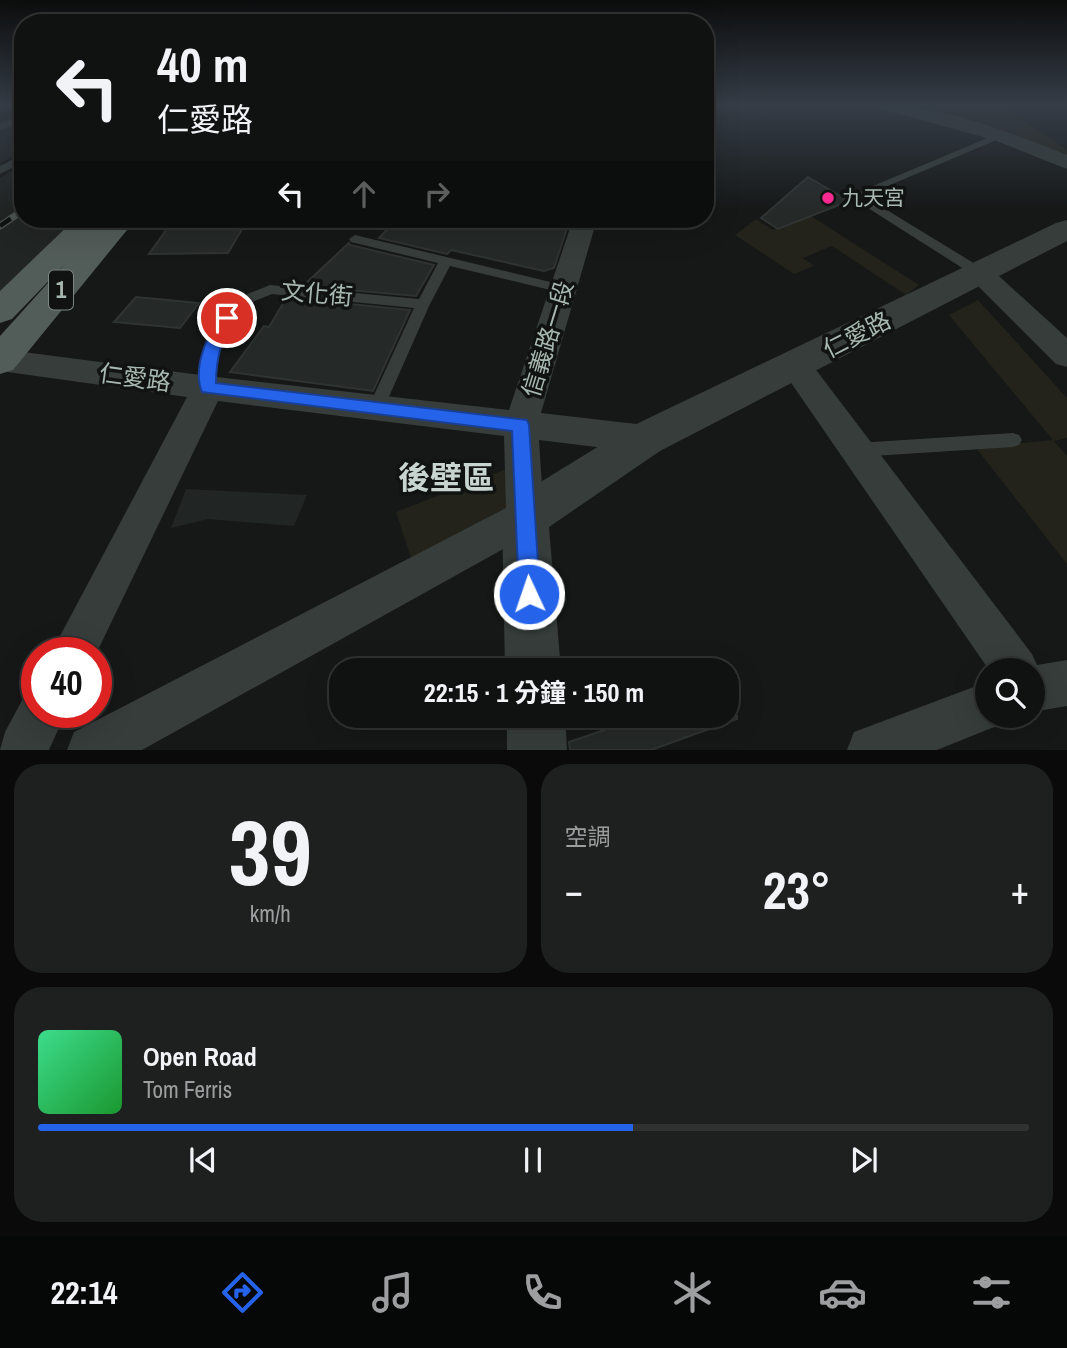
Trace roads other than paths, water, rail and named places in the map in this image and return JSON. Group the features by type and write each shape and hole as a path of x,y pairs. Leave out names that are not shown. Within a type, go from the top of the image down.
{"main road":[{"name":"1","path":"0,311 82,228"},
{"name":"1","path":"0,360 113,228"}],"street":[{"path":"1010,140 1067,163"},
{"name":"信義路一段","path":"532,658 521,425 582,228"},
{"name":"仁愛路","path":"92,750 137,738 525,517 645,439 1067,229"},
{"path":"980,273 1067,356"},
{"name":"仁愛路","path":"0,360 208,388 645,439"},
{"path":"796,366 1007,658"},
{"name":"文化街","path":"81,637 208,388"},
{"path":"1045,687 1067,683"},
{"path":"872,750 975,711"},
{"path":"23,750 34,728"},
{"path":"536,728 537,750"}],"lane":[{"path":"980,273 855,196 990,140"},
{"path":"355,239 563,289"},
{"path":"376,408 423,304 446,261"},
{"name":"文化街","path":"208,388 208,362 218,331 235,304 270,289 423,304"},
{"path":"857,450 1013,440"}],"railway":[{"path":"0,226 14,216"}],"place":[{"name":"九天宮","path":"828,198"}],"district":[{"name":"後壁區","path":"446,478"}]}
